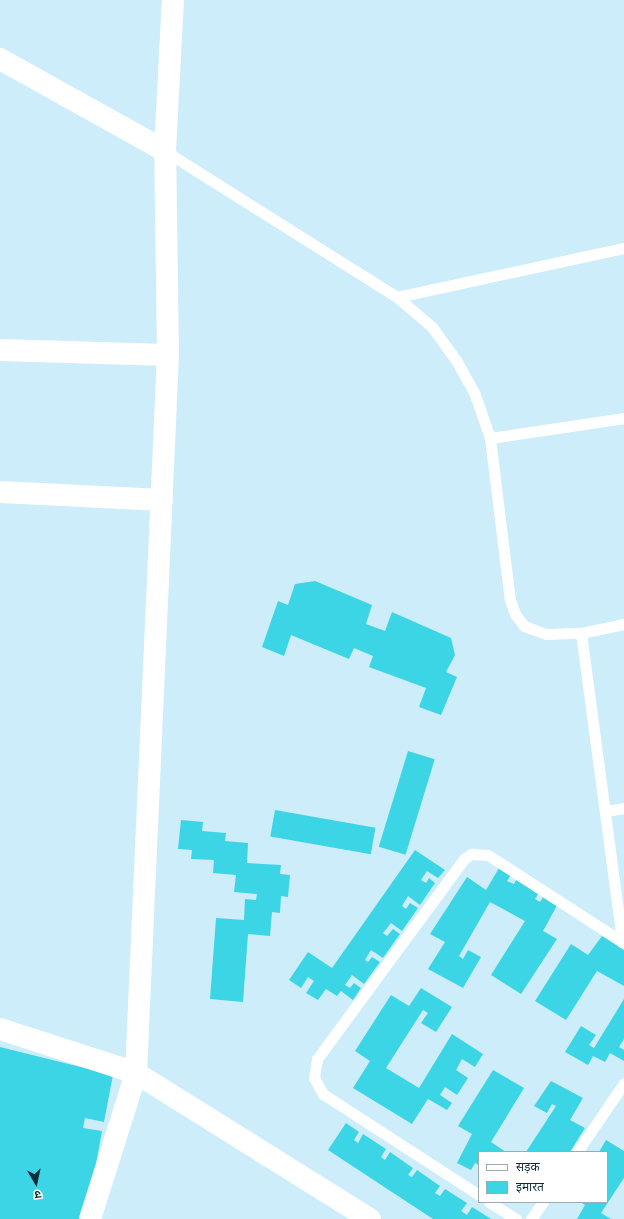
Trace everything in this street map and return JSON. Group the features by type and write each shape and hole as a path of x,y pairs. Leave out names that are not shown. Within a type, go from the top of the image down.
{"street":[{"path":"90,1219 136,1073 168,355 165,151 173,0"},
{"path":"0,59 165,151"},
{"path":"0,350 168,355"},
{"path":"0,492 162,500"},
{"path":"0,1028 136,1073 370,1219"}],"lane":[{"path":"165,151 398,297 432,328 456,360 474,392 490,438 510,600 515,614 524,626 546,634 581,633 624,624"},
{"path":"398,297 624,248"},
{"path":"490,438 624,418"},
{"path":"581,633 623,943"},
{"path":"606,811 624,808"},
{"path":"478,1194 323,1094 314,1078 317,1059 464,859 471,854 488,855 623,943"},
{"path":"578,1151 624,1083"},
{"path":"491,1203 516,1219"},
{"path":"531,1219 542,1203"}],"building":[{"path":"315,581 372,605 366,624 385,631 392,612 451,638 455,655 446,672 457,677 441,715 419,707 426,688 369,667 373,656 354,648 349,659 291,635 284,656 262,647 278,601 288,605 295,584"},
{"path":"408,751 435,759 406,855 379,847"},
{"path":"275,810 375,828 371,854 270,837"},
{"path":"181,820 203,822 202,831 226,833 225,841 248,843 247,863 281,865 280,874 290,875 288,897 281,896 280,913 272,912 270,936 248,934 243,1002 210,999 216,918 244,920 245,899 256,900 257,894 234,892 236,875 213,873 214,860 191,859 192,850 178,849"},
{"path":"415,850 445,870 438,878 427,871 421,880 426,883 429,878 435,883 420,905 408,896 402,906 406,909 410,903 418,908 402,931 391,923 383,933 387,936 393,929 400,934 383,958 371,950 365,960 368,962 372,957 380,962 364,984 352,975 345,985 350,988 354,983 361,988 353,1000 341,991 337,996 326,989 318,1000 306,993 314,981 308,977 301,988 289,980 308,952 332,968"},
{"path":"499,868 511,875 507,881 514,884 517,878 540,891 535,899 540,902 545,894 559,902 543,931 557,939 521,994 491,975 525,921 490,902 459,956 463,959 468,950 481,957 463,988 428,969 445,942 430,934 467,877 486,890"},
{"path":"602,936 624,950 624,986 597,971 566,1020 535,1001 571,944 588,955"},
{"path":"421,988 452,1007 436,1032 421,1023 428,1013 423,1010 386,1068 419,1088 452,1034 483,1054 475,1067 462,1059 456,1070 468,1078 457,1095 445,1087 440,1095 452,1103 447,1110 428,1099 412,1124 353,1088 370,1061 355,1051 391,995 409,1006"},
{"path":"624,999 624,1039 619,1047 624,1050 624,1061 610,1053 605,1062 593,1056 588,1065 565,1052 581,1026 596,1035 589,1045 594,1048"},
{"path":"0,1047 113,1075 104,1122 85,1118 83,1128 102,1131 86,1219 0,1219"},
{"path":"493,1070 524,1088 491,1142 504,1151 478,1151 478,1164 475,1163 471,1170 457,1163 472,1134 458,1126"},
{"path":"551,1081 583,1098 570,1120 585,1128 571,1151 527,1151 556,1106 552,1104 547,1113 534,1106"},
{"path":"346,1123 359,1132 354,1140 358,1143 363,1134 386,1149 381,1157 385,1160 390,1152 413,1168 408,1175 412,1177 417,1170 440,1186 435,1193 440,1196 445,1189 467,1203 461,1211 467,1215 472,1207 491,1219 433,1219 328,1150"},
{"path":"606,1140 624,1151 624,1178 608,1202 608,1151 600,1151"},
{"path":"582,1203 608,1203 601,1213 611,1219 577,1219 585,1205"}]}
